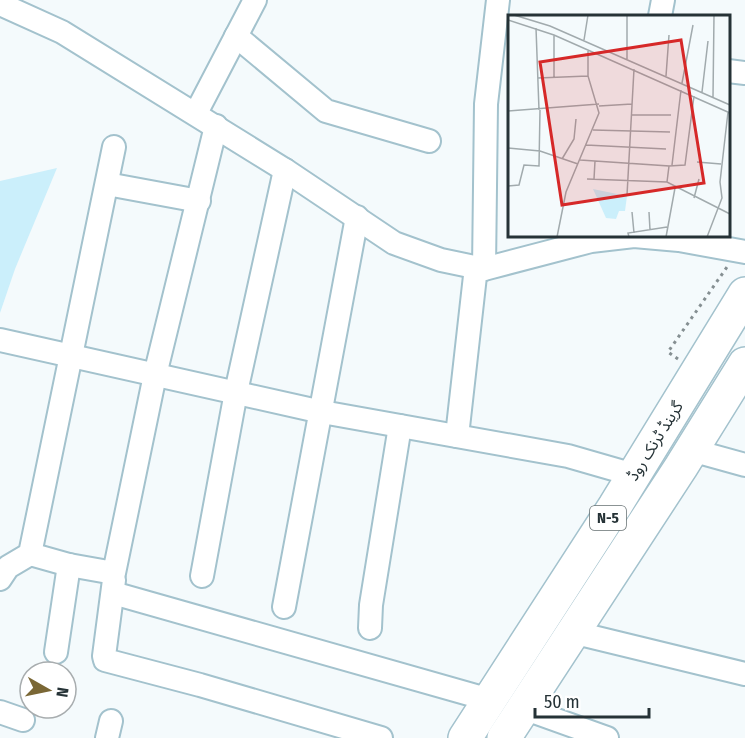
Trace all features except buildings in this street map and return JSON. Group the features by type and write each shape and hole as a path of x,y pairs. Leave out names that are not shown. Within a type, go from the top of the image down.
{"highway":[{"name":"گرینڈ ٹرنک روڈ","path":"465,738 634,475 745,294"},
{"name":"N-5","path":"504,738 692,450 745,364"}],"street":[{"path":"196,113 255,0"},
{"path":"456,436 480,268 486,104 498,0"},
{"path":"660,15 663,0"},
{"path":"0,4 62,32 196,113 394,243 441,260 480,268 591,241 625,237"},
{"path":"236,36 326,111 429,141"},
{"path":"730,71 745,74"},
{"path":"216,126 155,375 113,583 105,660 381,738"},
{"path":"30,554 114,147"},
{"path":"202,576 236,392 285,170"},
{"path":"107,184 199,201"},
{"path":"284,607 357,217"},
{"path":"645,237 679,240 745,252"},
{"path":"0,340 322,412 568,456 634,475"},
{"path":"370,628 371,605 400,426"},
{"path":"692,450 745,465"},
{"path":"0,579 8,567 30,554 69,565 113,583 490,700"},
{"path":"56,652 69,565"},
{"path":"572,632 745,674"},
{"path":"523,708 607,738"},
{"path":"0,712 18,718"}],"path":[{"path":"674,344 727,266"}],"shaded area":[{"path":"57,168 15,269 0,313 0,181"}]}
